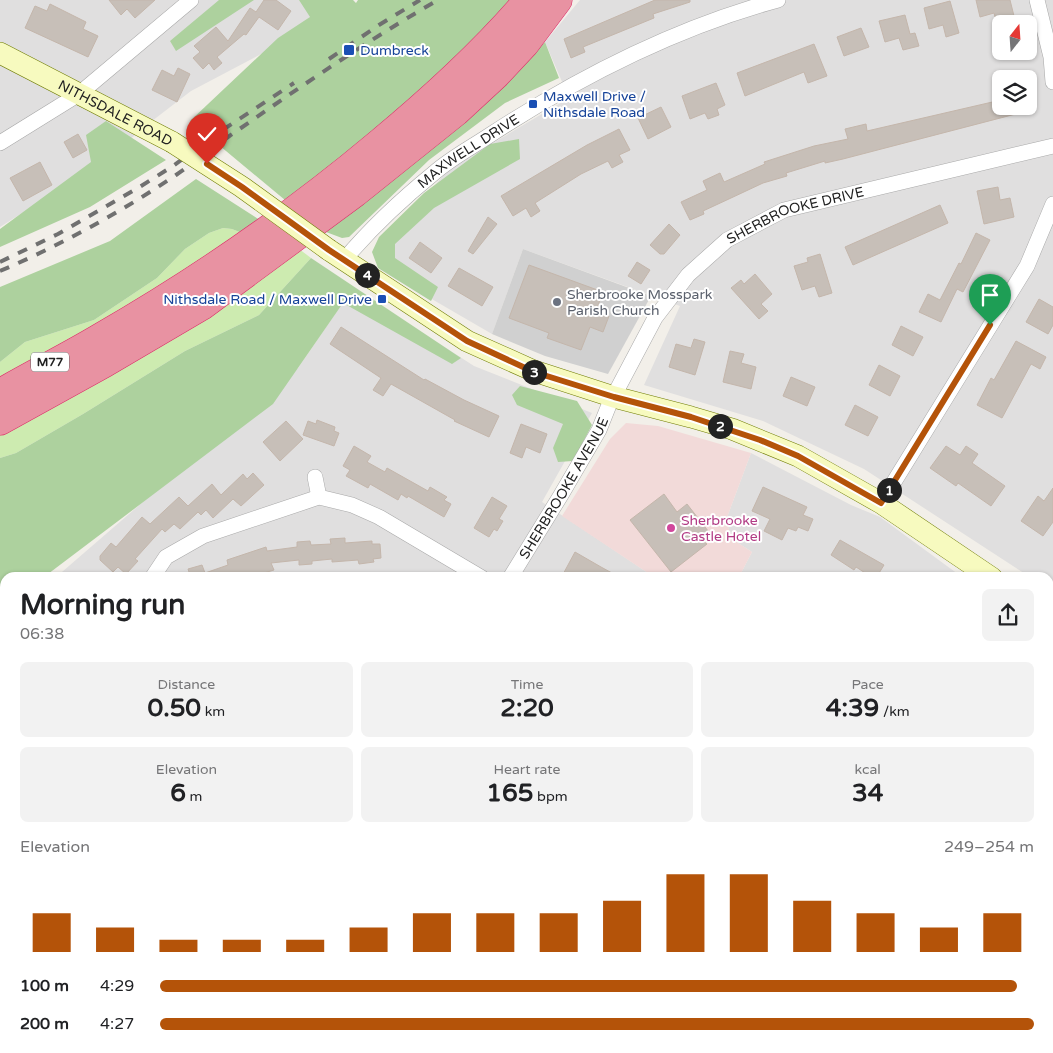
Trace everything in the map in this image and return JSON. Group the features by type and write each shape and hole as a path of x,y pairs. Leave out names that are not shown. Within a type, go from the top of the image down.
{"highway":[{"name":"M77","path":"0,393 99,338 240,250 344,172 446,85 528,0"},
{"name":"M77","path":"0,421 120,355 202,306 355,193 456,112 496,75 525,44 558,0"},
{"name":"M77","path":"0,386 99,338"}],"street":[{"path":"0,143 79,94 191,0"},
{"name":"MAXWELL DRIVE","path":"336,255 370,230 435,171 532,108 616,61 737,11 778,0"},
{"path":"1037,0 1051,57 1053,82"},
{"name":"NITHSDALE ROAD","path":"0,53 172,142 242,187 336,255 467,341 534,372 614,397 691,417 760,440 805,460 881,503 983,572"},
{"name":"SHERBROOKE DRIVE","path":"614,397 655,318 688,275 727,240 784,210 1053,146"},
{"path":"881,503 1027,266 1053,204"},
{"name":"SHERBROOKE AVENUE","path":"514,572 594,438 614,397"},
{"path":"315,477 319,497"},
{"path":"156,572 166,558 203,536 319,497 352,505 380,518 472,572"}],"shaded area":[{"path":"0,0 341,0 301,33 191,91 103,162 0,227"},
{"path":"580,0 1053,0 1053,572 1022,572 864,469 763,421 644,385 680,306 523,249 492,334 430,298 375,254 449,169 569,98 545,42"},
{"path":"523,249 651,296 608,374 545,356 492,334"},
{"path":"353,288 474,366 592,413 542,502 647,572 62,572 298,368"},
{"path":"626,423 658,426 751,453 726,520 732,539 752,552 742,572 646,572 562,516 610,439"},
{"path":"751,453 851,505 880,517 955,572 742,572 752,552 732,539 726,520"}],"green space":[{"path":"219,0 254,0 176,51 170,41"},
{"path":"299,0 353,0 356,3 358,0 517,0 476,48 291,205 190,121 278,38 310,17"},
{"path":"545,42 559,78 505,103 429,160 349,237 342,238 326,232 475,114"},
{"path":"106,121 166,160 90,207 0,247 0,229 91,162 86,135"},
{"path":"519,139 520,159 434,208 395,244 395,258 438,287 431,301 378,268 372,252 379,237 424,193 490,144"},
{"path":"196,179 266,224 247,235 232,229 223,228 209,233 185,249 157,278 94,320 25,342 0,362 0,287 110,241"},
{"path":"266,224 311,258 259,315 185,351 16,453 0,458 0,362 25,342 94,320 157,278 185,249 209,233 223,228 232,229 247,235"},
{"path":"311,258 461,358 452,364 343,303 273,404 51,572 0,572 0,458 16,453 185,351 259,315"},
{"path":"520,386 577,401 592,425 573,461 558,462 553,448 563,424 517,405 512,395"}],"building":[{"path":"109,0 155,0 135,18 127,9 121,15"},
{"path":"264,0 276,0 291,11 278,30 259,17 246,35 244,34 217,57 222,63 214,70 209,63 203,69 193,58 200,52 194,46 216,27 228,41 250,8 256,12"},
{"path":"655,0 690,0 690,2 653,14 654,18 583,47 585,52 571,58 564,39"},
{"path":"976,0 1010,0 1014,15 995,15 994,13 980,17"},
{"path":"950,1 959,33 946,37 943,25 929,29 924,8"},
{"path":"50,4 86,22 83,29 98,36 88,57 25,28 35,6 47,11"},
{"path":"905,15 910,34 915,33 919,46 903,50 899,38 885,42 879,21"},
{"path":"861,28 869,47 844,56 837,37"},
{"path":"814,44 827,76 808,83 804,72 745,96 737,73"},
{"path":"178,68 190,74 177,102 152,90 162,70 174,76"},
{"path":"716,83 725,105 717,109 719,115 708,119 705,113 690,119 682,96"},
{"path":"992,102 992,115 1012,115 843,159 825,163 825,161 786,173 787,176 763,183 703,211 704,214 690,220 681,202 707,190 703,181 720,173 724,182 765,164 764,162 814,146 848,139 845,129 866,124 867,131"},
{"path":"661,107 671,127 648,139 638,118"},
{"path":"619,129 630,150 619,155 623,162 612,168 608,161 581,174 535,203 540,211 531,217 526,208 513,216 501,196 587,145"},
{"path":"78,134 87,150 73,158 64,142"},
{"path":"40,162 52,185 23,201 10,178"},
{"path":"998,187 1000,200 1010,198 1014,217 984,224 977,191"},
{"path":"940,205 948,223 853,265 845,247"},
{"path":"488,217 497,224 473,254 468,251"},
{"path":"669,224 680,235 664,254 660,254 650,245"},
{"path":"976,233 990,240 963,292 957,289 941,322 919,312 928,294 940,300"},
{"path":"420,242 442,258 431,273 409,258"},
{"path":"820,254 832,293 819,297 815,286 802,290 794,266 808,262 807,258"},
{"path":"637,262 650,270 641,284 628,276"},
{"name":"Sherbrooke Mosspark Parish Church","path":"529,265 603,292 596,311 609,316 603,332 590,327 581,350 547,338 549,333 509,318"},
{"path":"459,268 493,287 482,306 448,286"},
{"path":"755,274 772,294 761,304 768,311 759,319 731,288 741,280 744,284"},
{"path":"1039,299 1053,307 1053,325 1048,334 1026,322"},
{"path":"901,326 923,337 913,356 892,345"},
{"path":"341,327 424,380 499,416 489,437 454,421 391,384 383,396 373,390 381,378 330,344"},
{"path":"694,339 705,342 695,375 669,367 676,344 691,348"},
{"path":"1016,341 1046,357 1040,369 1031,364 1002,418 977,405 991,378 994,380"},
{"path":"730,351 744,354 741,363 756,367 751,389 723,382"},
{"path":"879,365 900,376 890,396 869,385"},
{"path":"791,377 815,387 807,406 783,396"},
{"path":"855,405 878,417 868,436 845,425"},
{"path":"317,420 335,427 334,431 339,433 334,446 303,435 308,421 316,424"},
{"path":"286,421 303,439 280,461 263,442"},
{"path":"521,424 547,434 540,453 526,447 522,458 510,453"},
{"path":"354,446 371,456 367,462 385,472 387,468 428,491 430,487 447,497 444,500 451,504 444,517 408,496 407,498 401,494 398,500 370,484 368,488 346,476 350,470 343,466"},
{"path":"946,446 960,455 966,446 978,454 972,463 1005,486 991,506 958,483 956,486 930,468"},
{"path":"253,473 264,485 241,506 233,499 213,518 206,510 201,515 198,512 180,529 174,524 165,532 162,529 135,559 138,561 128,572 124,572 118,567 113,572 100,560 100,556 111,543 116,547 142,517 150,524 179,497 188,506 212,484 221,495 243,474 247,479"},
{"path":"763,487 807,507 803,515 813,519 808,531 798,527 796,531 788,528 782,540 764,531 770,519 752,511"},
{"path":"1053,488 1053,522 1043,536 1021,521 1038,496 1044,501"},
{"name":"Sherbrooke Castle Hotel","path":"664,494 677,512 687,504 712,536 704,542 707,544 671,572 630,520"},
{"path":"492,497 507,506 499,519 503,521 497,531 494,529 489,537 474,528"},
{"path":"345,538 345,543 372,541 372,544 380,544 381,558 373,559 374,562 359,564 358,560 332,562 332,559 312,561 312,564 299,565 299,560 271,563 274,570 267,572 208,572 228,565 227,560 266,547 267,551 297,547 297,542 310,541 311,545 331,544 330,539"},
{"path":"840,540 884,565 880,572 864,572 856,567 854,570 831,555"},
{"path":"575,552 610,572 564,572"},
{"path":"202,565 205,572 189,572 188,569"}],"railway":[{"path":"329,59 420,0"},
{"path":"0,271 68,239 134,202 176,175 332,66 438,0"},
{"path":"0,262 58,234 138,188 294,83"}],"place":[{"name":"Dumbreck","path":"349,50"},
{"name":"Maxwell Drive / Nithsdale Road","path":"533,104"},
{"name":"Nithsdale Road / Maxwell Drive","path":"382,299"},
{"name":"Sherbrooke Mosspark Parish Church","path":"557,302"},
{"name":"Sherbrooke Castle Hotel","path":"671,528"}],"route":[{"path":"207,164 329,250 467,341 534,372 614,397 732,429 798,456 881,503 990,325"}]}
